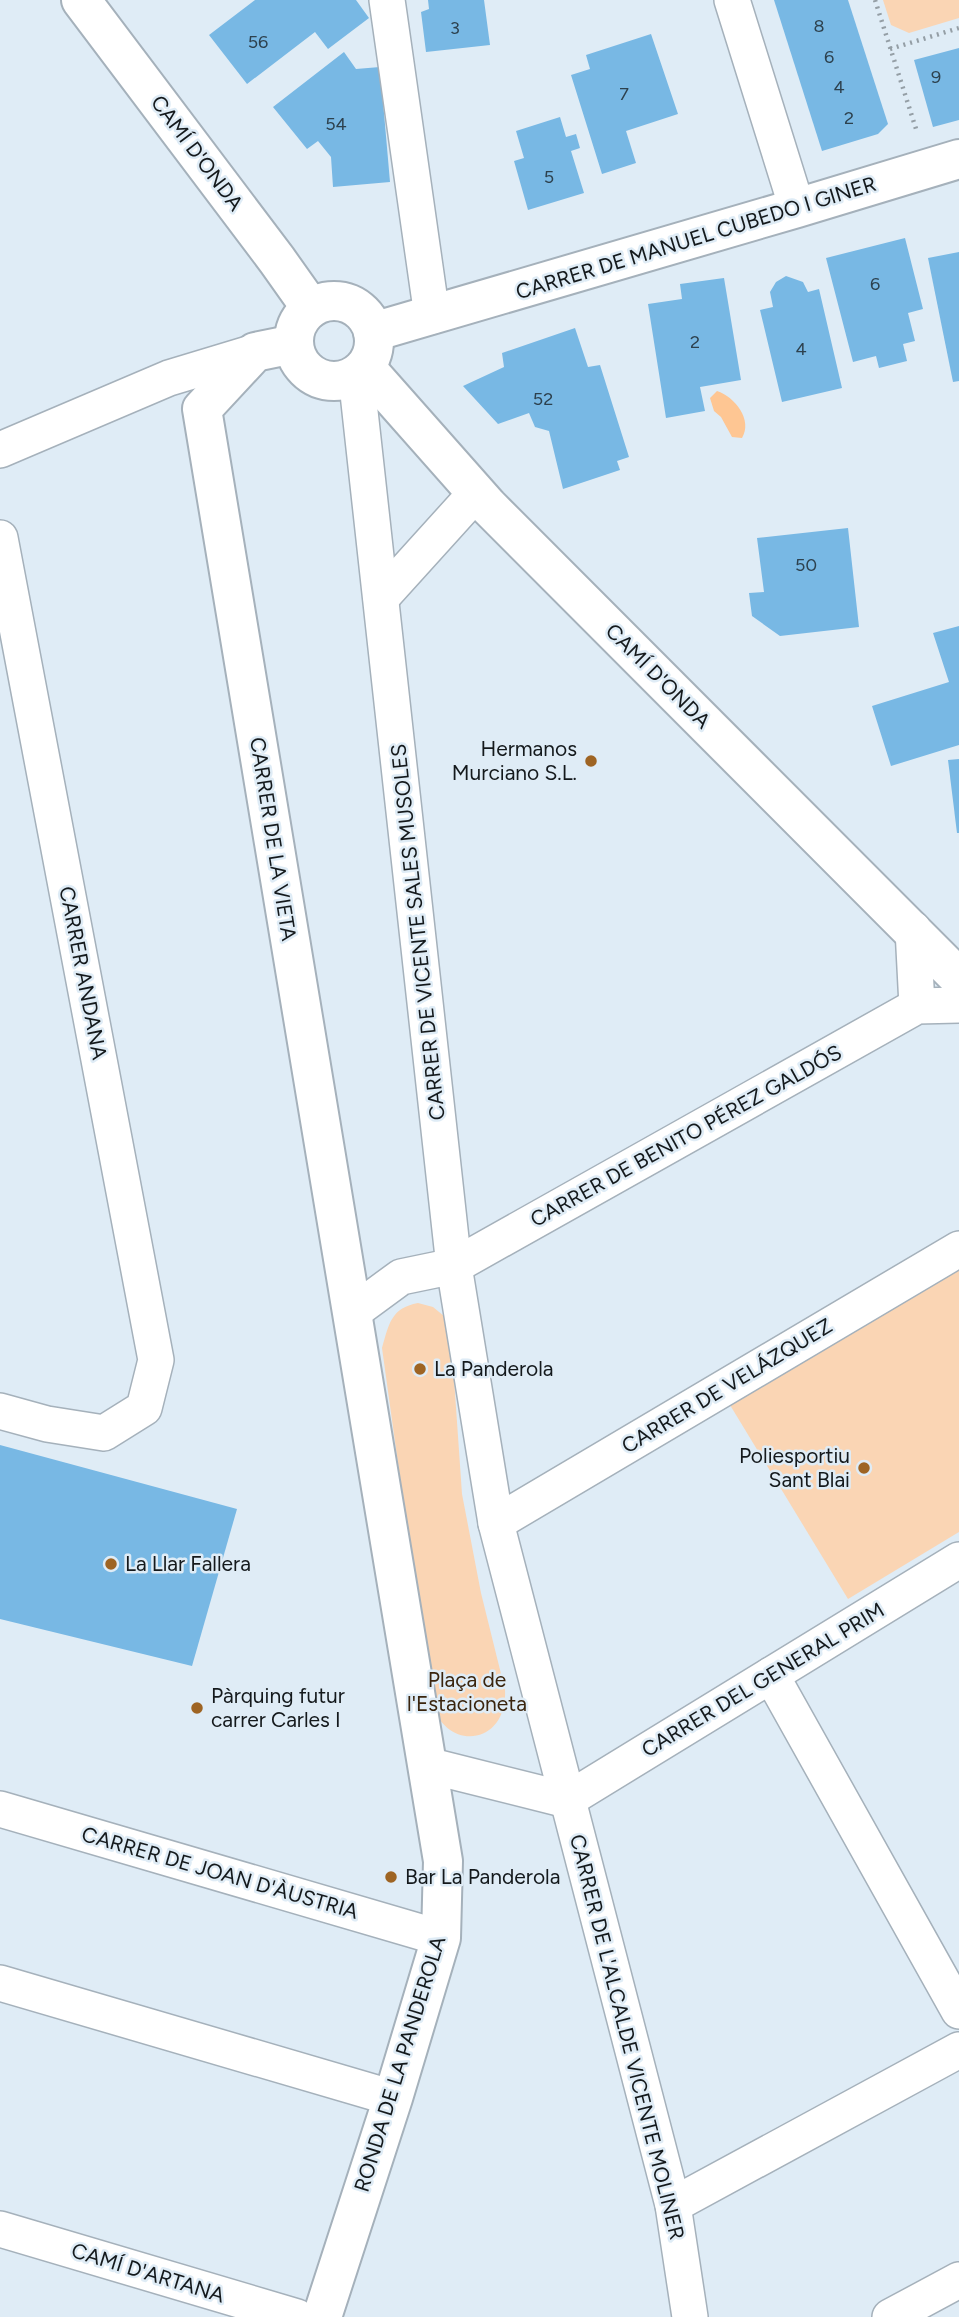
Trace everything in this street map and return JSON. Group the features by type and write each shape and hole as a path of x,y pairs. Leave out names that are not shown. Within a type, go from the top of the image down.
{"street":[{"name":"CAMÍ D'ONDA","path":"81,0 311,308"},
{"path":"387,0 432,316"},
{"path":"732,0 797,208"},
{"name":"CARRER DE MANUEL CUBEDO I GINER","path":"365,358 432,316 959,159"},
{"path":"335,301 359,310 368,320 365,358 343,381 329,382 316,378 305,369 297,357 295,331 301,318 311,308 335,301"},
{"path":"0,450 169,378 255,352 294,344"},
{"path":"169,378 202,409 255,352"},
{"name":"CAMÍ D'ONDA","path":"365,358 476,494 959,978"},
{"name":"CARRER DE VICENTE SALES MUSOLES","path":"365,358 381,598 454,1266"},
{"name":"CARRER DE LA VIETA","path":"202,409 352,1312"},
{"path":"381,598 476,494"},
{"name":"CARRER ANDANA","path":"0,538 156,1360 144,1408 104,1433 47,1424 0,1410"},
{"path":"913,929 917,1006"},
{"name":"CARRER DE BENITO PÉREZ GALDÓS","path":"454,1266 917,1006 959,1004"},
{"name":"CARRER DE VELÁZQUEZ","path":"496,1523 959,1249"},
{"path":"454,1266 496,1523 567,1800 427,1765 352,1312 401,1277 454,1266"},
{"name":"CARRER DEL GENERAL PRIM","path":"567,1800 959,1560"},
{"path":"771,1675 959,2011"},
{"name":"RONDA DE LA PANDEROLA","path":"322,2317 393,2098 441,1938 443,1861 427,1765"},
{"name":"CARRER DE L'ALCALDE VICENTE MOLINER","path":"567,1800 673,2204 690,2317"},
{"name":"CARRER DE JOAN D'ÀUSTRIA","path":"0,1809 441,1938"},
{"path":"0,1983 393,2098"},
{"path":"673,2204 959,2050"},
{"name":"CAMÍ D'ARTANA","path":"0,2229 297,2317"},
{"path":"890,2317 959,2280"}],"path":[{"path":"875,0 920,140"},
{"path":"890,49 959,28"}],"green space":[{"path":"883,0 959,0 959,18 909,33 891,25"},
{"name":"Poliesportiu Sant Blai","path":"959,1267 959,1532 848,1599 730,1405"},
{"name":"Plaça de l'Estacioneta","path":"418,1303 433,1307 450,1321 462,1494 481,1593 505,1690 503,1708 497,1722 487,1732 475,1736 462,1735 449,1729 439,1718 431,1701 382,1348 392,1318 402,1309"}],"shaded area":[{"path":"717,391 730,398 744,417 745,431 742,438 732,437 721,417 714,411 710,398"}],"building":[{"path":"255,0 356,0 369,18 328,49 315,32 247,84 209,35"},
{"path":"428,0 484,0 490,45 426,52 421,12 429,9"},
{"path":"774,0 848,0 888,124 878,134 822,151"},
{"path":"651,34 678,114 626,131 636,163 602,174 571,75 590,69 586,55"},
{"path":"959,48 959,120 933,127 914,60"},
{"path":"344,52 356,69 380,67 390,182 333,187 331,157 318,141 307,149 273,107"},
{"path":"560,117 566,137 576,134 580,148 571,151 584,193 528,210 514,161 524,158 516,131"},
{"path":"905,238 923,309 908,313 915,341 903,344 907,361 879,368 876,356 853,362 826,258"},
{"path":"959,252 959,381 953,382 928,258"},
{"path":"786,276 803,282 808,292 819,289 842,388 782,402 760,310 773,307 770,292 776,282"},
{"path":"724,278 741,380 700,387 705,411 666,418 648,304 682,299 680,284"},
{"path":"575,328 588,367 600,365 629,457 617,461 620,470 563,489 549,431 535,427 529,413 498,424 463,386 504,367 502,353"},
{"path":"848,528 859,627 780,636 752,616 749,593 764,592 757,538"},
{"path":"959,626 959,745 891,766 872,706 949,682 933,633"},
{"path":"959,759 959,833 957,833 948,760"},
{"name":"La Llar Fallera","path":"0,1445 237,1509 192,1666 0,1619"}],"place":[{"name":"Hermanos Murciano S.L.","path":"591,761"},
{"name":"La Panderola","path":"420,1369"},
{"name":"Poliesportiu Sant Blai","path":"864,1468"},
{"name":"La Llar Fallera","path":"111,1564"},
{"name":"Pàrquing futur carrer Carles I","path":"197,1708"},
{"name":"Bar La Panderola","path":"391,1877"}]}
